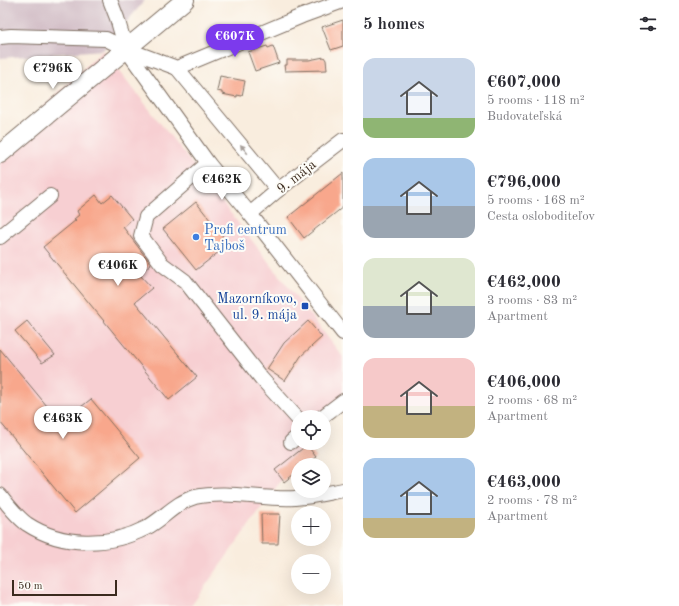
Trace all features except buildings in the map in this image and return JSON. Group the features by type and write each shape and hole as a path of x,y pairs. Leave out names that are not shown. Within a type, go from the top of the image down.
{"main road":[{"path":"0,154 185,0"}],"street":[{"path":"110,0 126,49 208,163 343,333"},
{"path":"177,68 302,16 343,1"},
{"path":"0,37 11,36 106,39 126,49 177,68 278,190"},
{"name":"9. mája","path":"250,214 278,190 343,140"},
{"path":"208,163 146,217 141,236 162,264 185,281 261,378 291,411"},
{"path":"0,237 50,196"},
{"path":"331,410 343,401"},
{"path":"0,495 26,523 50,537 78,543 102,541 126,536 146,528 177,505 193,498 214,494 294,498 343,490"}],"shaded area":[{"path":"0,0 145,0 103,50 0,58"},
{"path":"103,50 343,357 343,394 331,410 291,410 291,450 303,450 297,458 291,458 291,467 191,606 0,606 0,148"}],"place":[{"name":"Profi centrum Tajboš","path":"196,237"},
{"name":"Mazorníkovo, ul. 9. mája","path":"305,306"}]}
